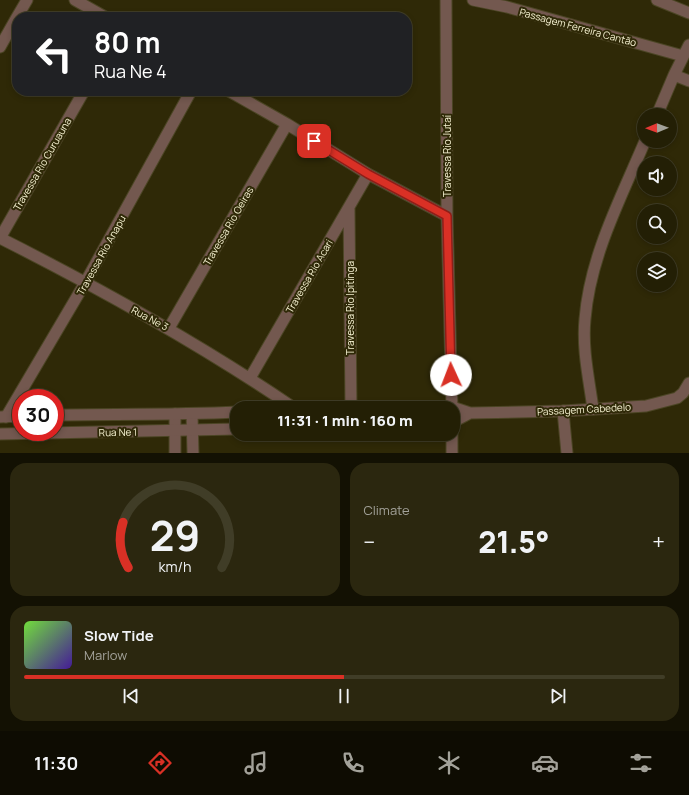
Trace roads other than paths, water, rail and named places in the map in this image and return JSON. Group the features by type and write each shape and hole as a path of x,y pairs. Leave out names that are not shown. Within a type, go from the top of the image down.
{"street":[{"path":"20,12 27,0"},
{"path":"75,0 96,12"},
{"name":"Travessa Rio Jutaí","path":"446,0 447,216 452,401"},
{"name":"Passagem Ferreira Cantão","path":"474,0 515,9 683,56"},
{"path":"657,0 689,13"},
{"path":"0,47 12,26"},
{"path":"660,108 689,45"},
{"path":"674,75 689,81"},
{"name":"Travessa Rio Curuauna","path":"0,238 81,96"},
{"name":"Travessa Rio Anapu","path":"3,417 85,283 188,96"},
{"path":"238,96 287,124 368,174 447,216"},
{"name":"Travessa Rio Oeiras","path":"169,328 287,124"},
{"path":"593,409 584,349 585,319 592,276 608,228 643,148"},
{"name":"Travessa Rio Acari","path":"250,378 368,174"},
{"name":"Travessa Rio Ipitinga","path":"349,207 351,401"},
{"name":"Rua Ne 3","path":"0,238 169,328 250,378 284,401"},
{"name":"Passagem Cabedelo","path":"460,410 470,414 563,411 646,406 677,398 683,393 689,383"},
{"path":"563,411 568,453"},
{"name":"Rua Ne 1","path":"64,415 230,412"},
{"path":"175,414 175,453"},
{"path":"192,414 193,453"},
{"name":"Passagem Cabedelo","path":"460,419 470,414"},
{"name":"Rua Ne 1","path":"0,434 230,429"},
{"path":"452,441 452,453"}]}
